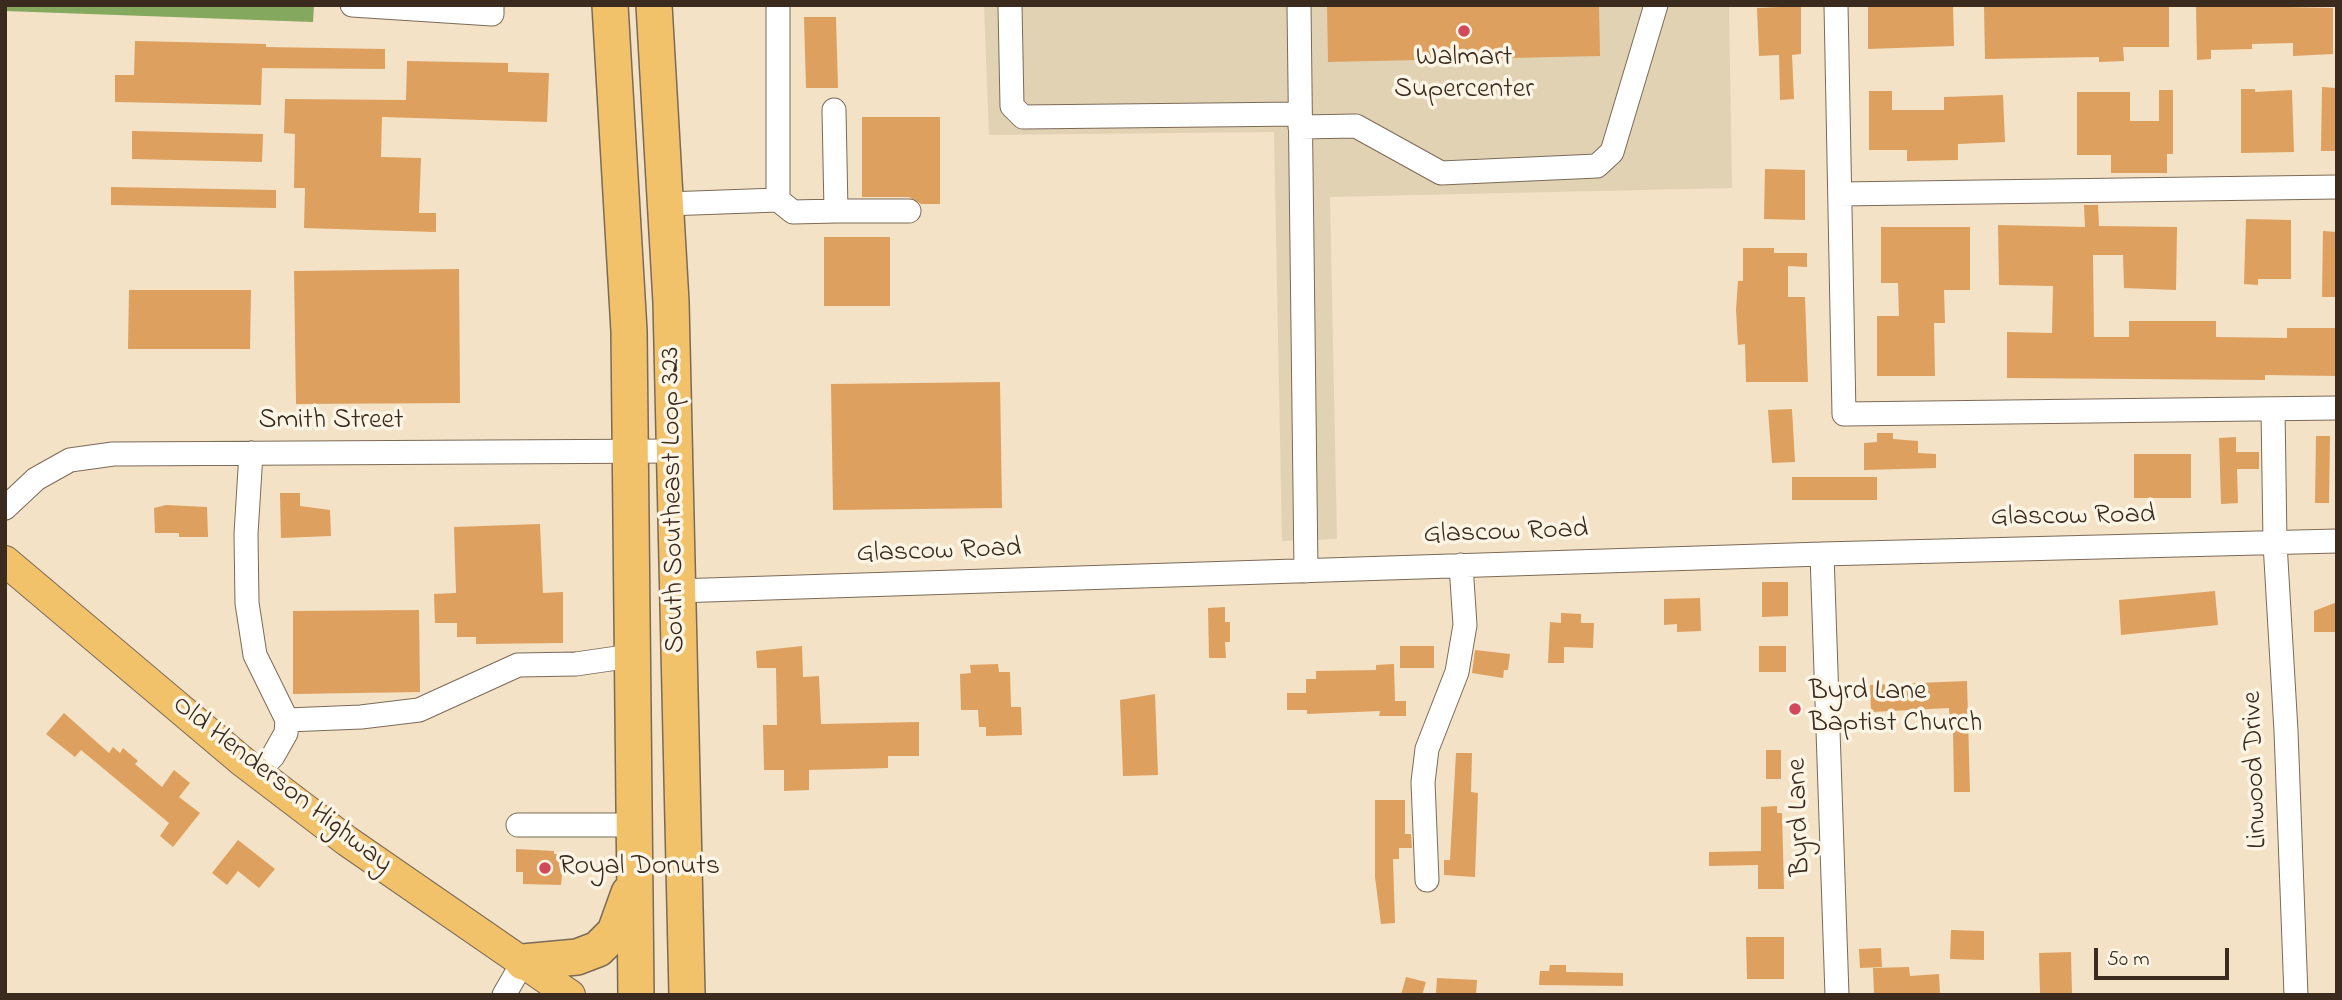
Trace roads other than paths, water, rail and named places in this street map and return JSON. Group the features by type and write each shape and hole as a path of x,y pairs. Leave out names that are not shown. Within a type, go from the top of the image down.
{"highway":[{"name":"South Southeast Loop 323","path":"610,5 626,257 631,451 636,995"},
{"name":"South Southeast Loop 323","path":"654,5 666,204 687,995"},
{"path":"523,962 578,957 598,949 615,932 636,873"}],"main road":[{"name":"Old Henderson Highway","path":"5,561 257,773 358,849 570,995"}],"street":[{"path":"352,5 492,13 492,5"},
{"path":"778,5 778,200"},
{"path":"1010,5 1012,106 1023,117 1300,121 1356,126 1441,173 1597,166 1612,152 1656,5"},
{"path":"1299,5 1306,570"},
{"path":"1836,5 1844,414 2337,408"},
{"path":"834,110 835,211"},
{"path":"1840,194 2337,187"},
{"path":"666,204 778,200 793,212 909,211"},
{"name":"Linwood Drive","path":"2273,409 2274,543 2286,731 2295,995"},
{"name":"Smith Street","path":"5,508 36,479 70,460 113,454 674,451"},
{"path":"251,453 246,534 247,603 255,654 287,720 286,733 273,756 257,773"},
{"name":"Glascow Road","path":"676,591 1822,554 2337,541"},
{"name":"Byrd Lane","path":"1822,554 1837,995"},
{"path":"1427,880 1423,782 1427,749 1441,719 1459,661 1465,625 1461,565"},
{"path":"287,720 361,717 419,710 518,665 576,664 631,656"},
{"path":"517,825 635,825"},
{"path":"504,995 523,962"}],"place":[{"name":"Walmart Supercenter","path":"1464,31"},
{"name":"Byrd Lane Baptist Church","path":"1795,709"},
{"name":"Royal Donuts","path":"545,868"}]}
